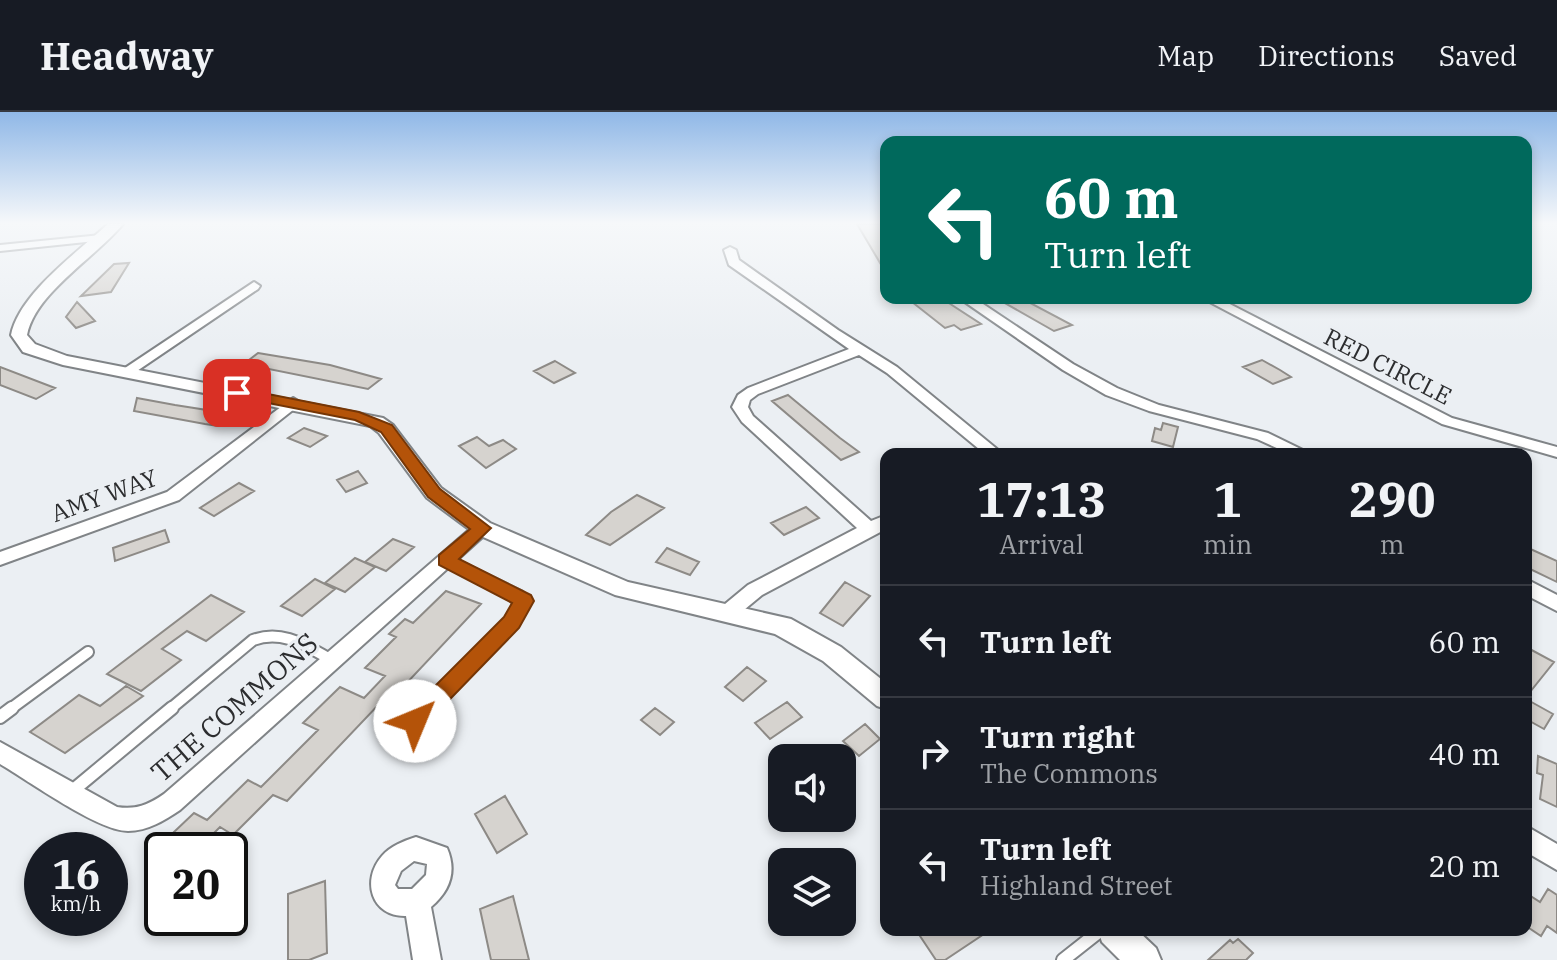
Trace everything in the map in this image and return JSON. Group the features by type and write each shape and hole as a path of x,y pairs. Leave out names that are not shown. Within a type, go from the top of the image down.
{"street":[{"path":"76,264 27,313 19,335 22,342 38,353 359,416 386,429 434,493 482,528 623,589 782,626 832,654 880,693"},
{"path":"735,264 892,370 988,448"},
{"path":"126,372 254,286"},
{"path":"974,304 1085,376 1130,399 1253,433 1289,448"},
{"name":"RED CIRCLE","path":"1220,304 1447,421 1557,452"},
{"path":"726,614 755,590 877,525 747,419 740,407 743,398 753,391 860,350"},
{"name":"AMY WAY","path":"0,559 173,496 293,403"},
{"name":"THE COMMONS","path":"0,752 113,818 134,821 150,817 172,802 482,528"},
{"path":"1532,589 1557,604"},
{"path":"1532,842 1557,858"},
{"path":"417,901 427,960"},
{"path":"1120,936 1144,960"}],"lane":[{"path":"415,721 523,607 520,596 446,560"},
{"path":"70,793 253,640 266,633 283,635 332,660"},
{"path":"0,717 88,652"},
{"path":"1063,960 1093,936"}],"building":[{"path":"114,264 129,264 111,292 81,296"},
{"path":"77,302 95,321 76,328 66,317"},
{"path":"915,304 950,304 981,324 961,330 954,325 945,328"},
{"path":"1007,304 1032,304 1072,325 1054,331"},
{"path":"258,353 330,365 381,379 368,389 244,364"},
{"path":"1262,360 1291,377 1273,384 1243,367"},
{"path":"555,361 575,373 554,383 534,371"},
{"path":"0,367 55,388 36,399 0,385"},
{"path":"788,395 859,452 841,460 772,401"},
{"path":"137,398 232,414 218,426 205,424 134,411"},
{"path":"1163,423 1178,427 1173,447 1152,441 1155,428 1161,430"},
{"path":"304,428 327,436 310,447 288,438"},
{"path":"477,437 489,446 503,440 516,449 486,468 459,446"},
{"path":"358,471 367,483 346,492 337,480"},
{"path":"239,483 254,491 214,516 200,508"},
{"path":"637,495 664,508 610,545 586,535 611,512"},
{"path":"806,507 819,518 784,535 771,523"},
{"path":"165,530 169,542 115,561 113,548"},
{"path":"393,539 414,547 386,571 365,562"},
{"path":"667,548 699,562 690,575 656,562"},
{"path":"1532,550 1557,561 1557,582 1532,570"},
{"path":"355,558 375,567 345,592 325,583"},
{"path":"315,579 335,589 302,616 281,606"},
{"path":"845,582 870,596 843,626 820,613"},
{"path":"446,591 481,604 387,704 382,701 287,801 273,795 236,832 220,827 215,832 174,832 194,813 207,820 248,780 261,787 318,730 303,723 340,687 364,698 385,676 365,668 396,637 389,634 405,619 413,623"},
{"path":"211,595 244,612 206,641 187,631 162,649 181,660 141,691 107,674"},
{"path":"1532,650 1554,662 1532,690"},
{"path":"747,667 766,681 743,701 725,687"},
{"path":"126,686 143,696 65,753 30,732 79,695 100,706"},
{"path":"787,702 802,717 770,739 755,723"},
{"path":"1532,702 1553,714 1544,729 1532,722"},
{"path":"655,708 674,722 660,735 641,720"},
{"path":"865,724 880,739 859,756 856,744 843,741"},
{"path":"1538,756 1557,764 1557,807 1540,799 1543,775 1537,773"},
{"path":"505,796 527,834 497,853 475,814"},
{"path":"325,881 327,953 309,960 288,960 288,894"},
{"path":"1548,889 1557,895 1557,933 1547,926 1541,936 1532,930 1532,897 1540,902"},
{"path":"513,896 529,960 491,960 480,909"},
{"path":"920,936 981,936 945,960 936,960"},
{"path":"1238,939 1253,953 1246,960 1208,960 1230,940 1233,943"}],"route":[{"path":"237,393 359,416 386,429 434,493 482,528 446,560 520,596 524,601 512,622 415,721"}]}
